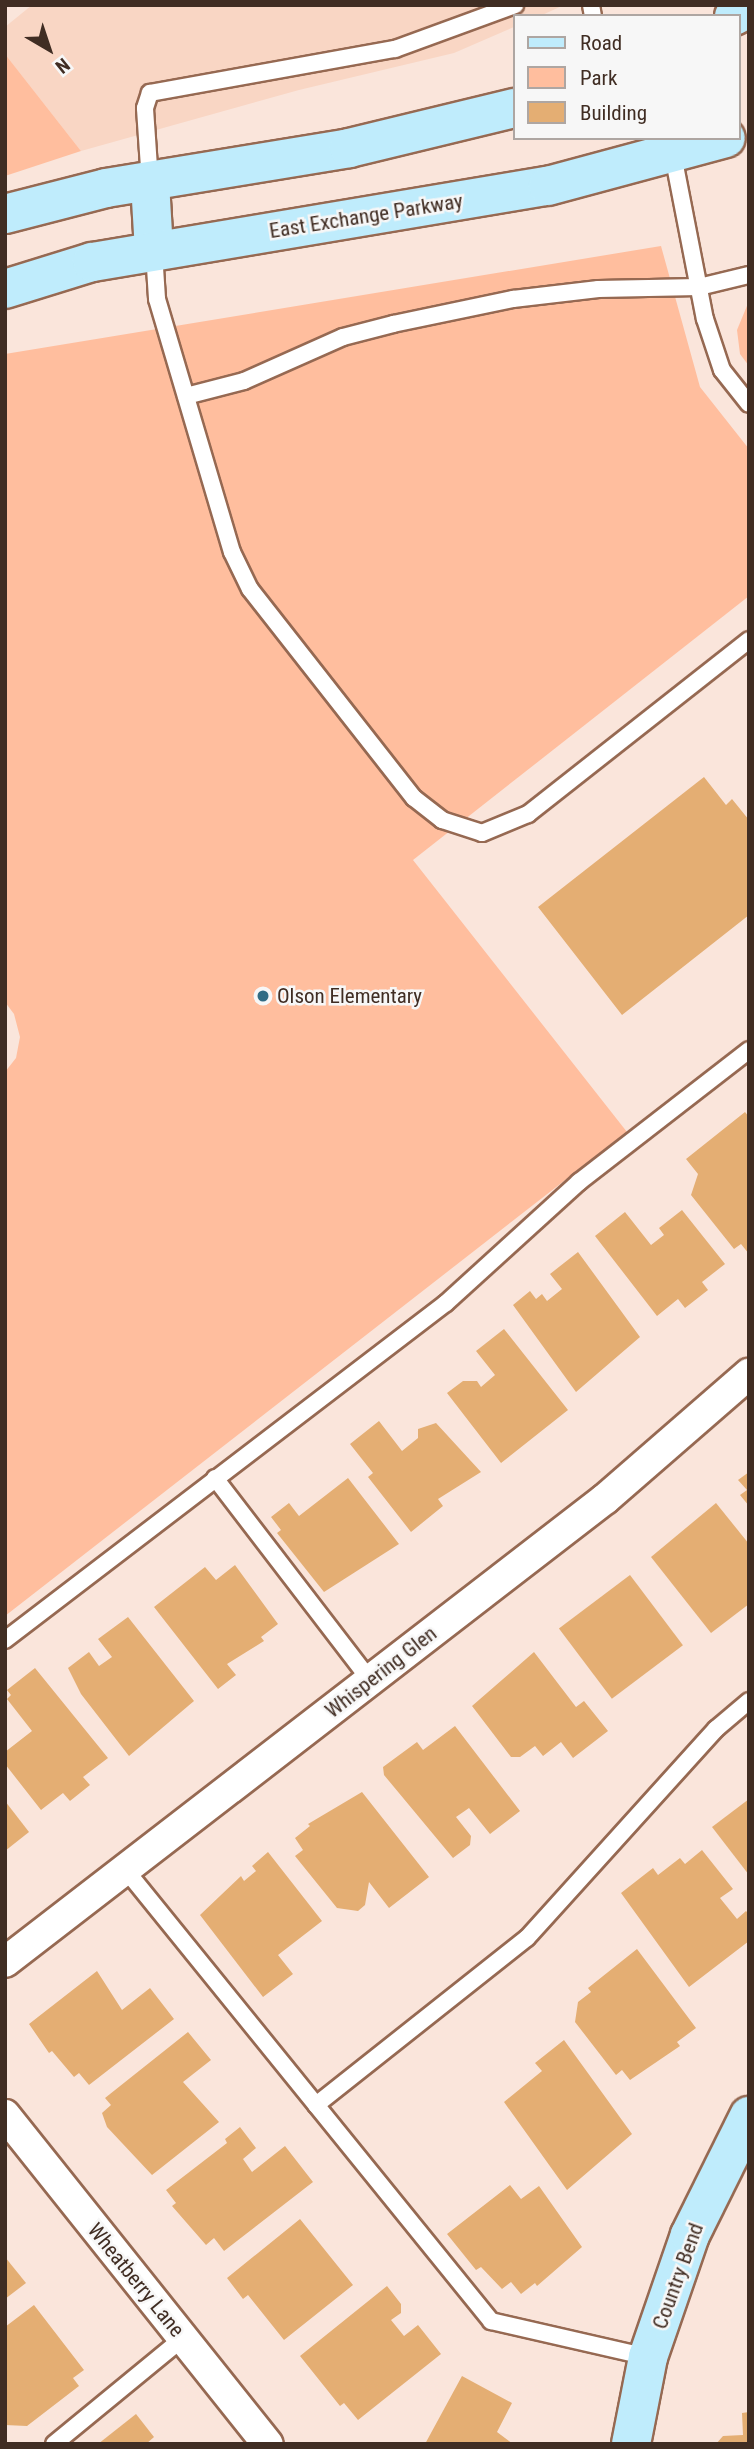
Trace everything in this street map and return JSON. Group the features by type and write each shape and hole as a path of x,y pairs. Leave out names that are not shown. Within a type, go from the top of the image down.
{"street":[{"path":"5,214 106,188 150,183 349,148 512,108"},
{"name":"East Exchange Parkway","path":"5,289 92,261 548,186 673,155 720,140"},
{"path":"150,183 154,251"},
{"name":"Whispering Glen","path":"5,1962 605,1499 749,1374"},
{"name":"Wheatberry Lane","path":"5,2115 268,2444"},
{"name":"Country Bend","path":"631,2444 648,2357 690,2235 749,2116"}],"lane":[{"path":"150,183 145,108 150,93 396,49 514,5"},
{"path":"673,155 699,288 722,370 749,404"},
{"path":"154,251 157,299 232,552 250,589 414,798 442,820 482,833 528,814 749,640"},
{"path":"186,396 244,381 343,337 513,299 598,289 699,288 749,275"},
{"path":"5,1640 446,1303 570,1190 749,1049"},
{"path":"215,1478 370,1680"},
{"path":"316,2105 527,1938 716,1729 749,1701"},
{"path":"125,1869 491,2321 648,2357"},
{"path":"54,2444 183,2338"}],"shaded area":[{"path":"32,5 564,5 544,14 512,14 512,28 454,53 299,90 81,151 5,54 5,27"}],"green space":[{"path":"5,54 81,151 5,176"},
{"name":"Olson Elementary","path":"661,246 700,387 749,449 749,596 413,860 627,1132 5,1616 5,1072 16,1058 20,1037 14,1014 5,1002 5,354"},
{"path":"749,301 749,366 740,354 737,330"}],"building":[{"path":"704,777 726,805 732,799 749,820 749,915 622,1015 538,907"},
{"path":"745,1112 749,1117 749,1254 741,1244 734,1249 691,1195 698,1174 686,1159"},
{"path":"682,1210 725,1264 702,1282 708,1290 685,1308 678,1299 657,1316 595,1236 625,1212 651,1245 664,1235 659,1228"},
{"path":"578,1252 640,1337 576,1392 513,1305 530,1291 536,1299 542,1294 547,1301 562,1289 550,1274"},
{"path":"504,1329 568,1410 501,1463 447,1393 463,1381 477,1381 481,1387 495,1375 476,1351"},
{"path":"379,1421 402,1451 418,1438 418,1429 436,1423 481,1472 438,1499 443,1506 411,1532 368,1477 373,1473 350,1444"},
{"path":"749,1472 749,1506 740,1495 747,1490 738,1480"},
{"path":"348,1478 399,1544 324,1592 277,1533 281,1530 271,1517 289,1503 299,1516"},
{"path":"716,1503 749,1544 749,1604 711,1633 651,1557"},
{"path":"235,1565 278,1624 261,1637 264,1641 227,1664 236,1675 218,1689 154,1607 205,1567 216,1580"},
{"path":"630,1575 683,1645 612,1699 559,1629"},
{"path":"128,1617 194,1701 129,1756 81,1694 68,1668 89,1652 99,1666 112,1657 98,1639"},
{"path":"534,1652 576,1707 584,1701 608,1731 573,1758 561,1742 543,1756 535,1746 520,1757 511,1757 472,1706"},
{"path":"35,1668 108,1758 83,1777 90,1785 70,1801 63,1793 41,1810 5,1764 5,1752 32,1731 7,1699 11,1695 7,1690"},
{"path":"455,1726 520,1811 490,1834 469,1808 456,1817 471,1836 470,1845 453,1858 384,1775 383,1767 417,1742 423,1750"},
{"path":"362,1792 429,1877 389,1908 369,1882 365,1905 358,1911 337,1908 295,1856 303,1850 295,1838 310,1826 308,1824"},
{"path":"749,1799 749,1875 712,1827"},
{"path":"5,1801 29,1832 5,1851"},
{"path":"702,1850 733,1889 720,1898 737,1919 746,1911 749,1914 749,1941 689,1987 621,1893 653,1868 658,1875 680,1858 685,1864"},
{"path":"268,1852 322,1921 278,1955 293,1974 263,1997 200,1915 241,1876 244,1881 256,1871 252,1866"},
{"path":"637,1949 696,2028 677,2042 680,2046 630,2080 622,2070 616,2075 575,2022 578,2002 591,1992 588,1988"},
{"path":"97,1971 122,2010 150,1988 174,2019 89,2085 79,2073 74,2077 52,2051 49,2053 29,2024"},
{"path":"188,2032 211,2060 183,2082 219,2122 152,2175 107,2127 102,2113 111,2105 105,2098"},
{"path":"564,2040 632,2134 567,2190 504,2102 542,2071 535,2063"},
{"path":"240,2127 256,2148 243,2159 252,2172 285,2146 313,2182 224,2251 214,2238 206,2245 172,2206 176,2203 166,2190 227,2143 225,2139"},
{"path":"510,2185 521,2199 539,2186 582,2247 537,2286 535,2283 521,2294 511,2282 502,2289 481,2267 476,2270 447,2234"},
{"path":"300,2219 353,2285 284,2340 248,2295 243,2299 227,2278"},
{"path":"5,2257 26,2283 5,2299"},
{"path":"387,2286 401,2304 401,2313 391,2320 404,2336 418,2325 441,2354 358,2420 344,2403 340,2406 300,2356"},
{"path":"34,2305 84,2370 73,2378 79,2386 27,2426 5,2425 5,2327"},
{"path":"462,2376 512,2403 497,2432 513,2444 425,2444"},
{"path":"749,2412 749,2444 716,2444 723,2436 743,2435 742,2413"},
{"path":"136,2414 154,2437 146,2444 98,2444"}],"place":[{"name":"Olson Elementary","path":"263,996"}]}
